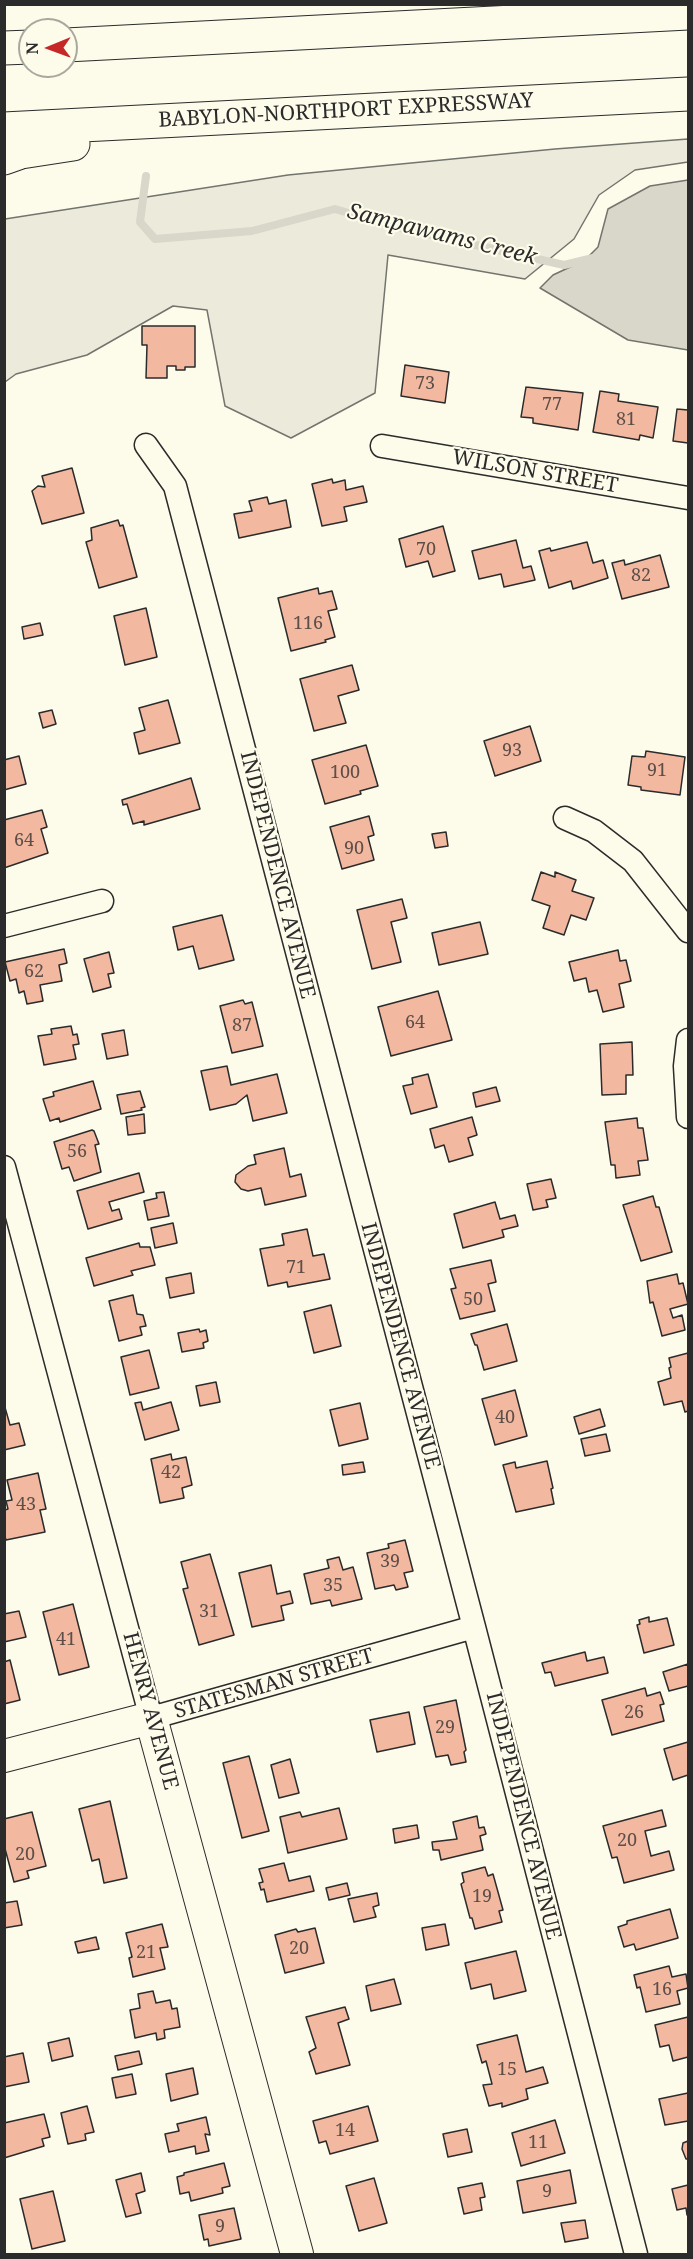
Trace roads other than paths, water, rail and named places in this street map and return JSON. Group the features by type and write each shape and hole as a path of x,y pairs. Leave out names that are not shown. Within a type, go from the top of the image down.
{"main road":[{"path":"78,44 688,14"},
{"name":"BABYLON-NORTHPORT EXPRESSWAY","path":"4,129 688,94"},
{"path":"4,158 40,148 125,141 268,114"}],"street":[{"name":"INDEPENDENCE AVENUE","path":"146,445 175,486 636,2254"},
{"name":"WILSON STREET","path":"382,446 688,498"},
{"path":"565,818 594,831 633,861 688,930"},
{"path":"4,926 102,902"},
{"path":"688,1040 685,1066 688,1118"},
{"name":"HENRY AVENUE","path":"4,1167 297,2254"},
{"name":"STATESMAN STREET","path":"4,1756 151,1718 474,1627"}],"waterway":[{"name":"Sampawams Creek","path":"146,176 140,222 155,239 252,231 335,209 396,227 564,265 593,258"}]}
